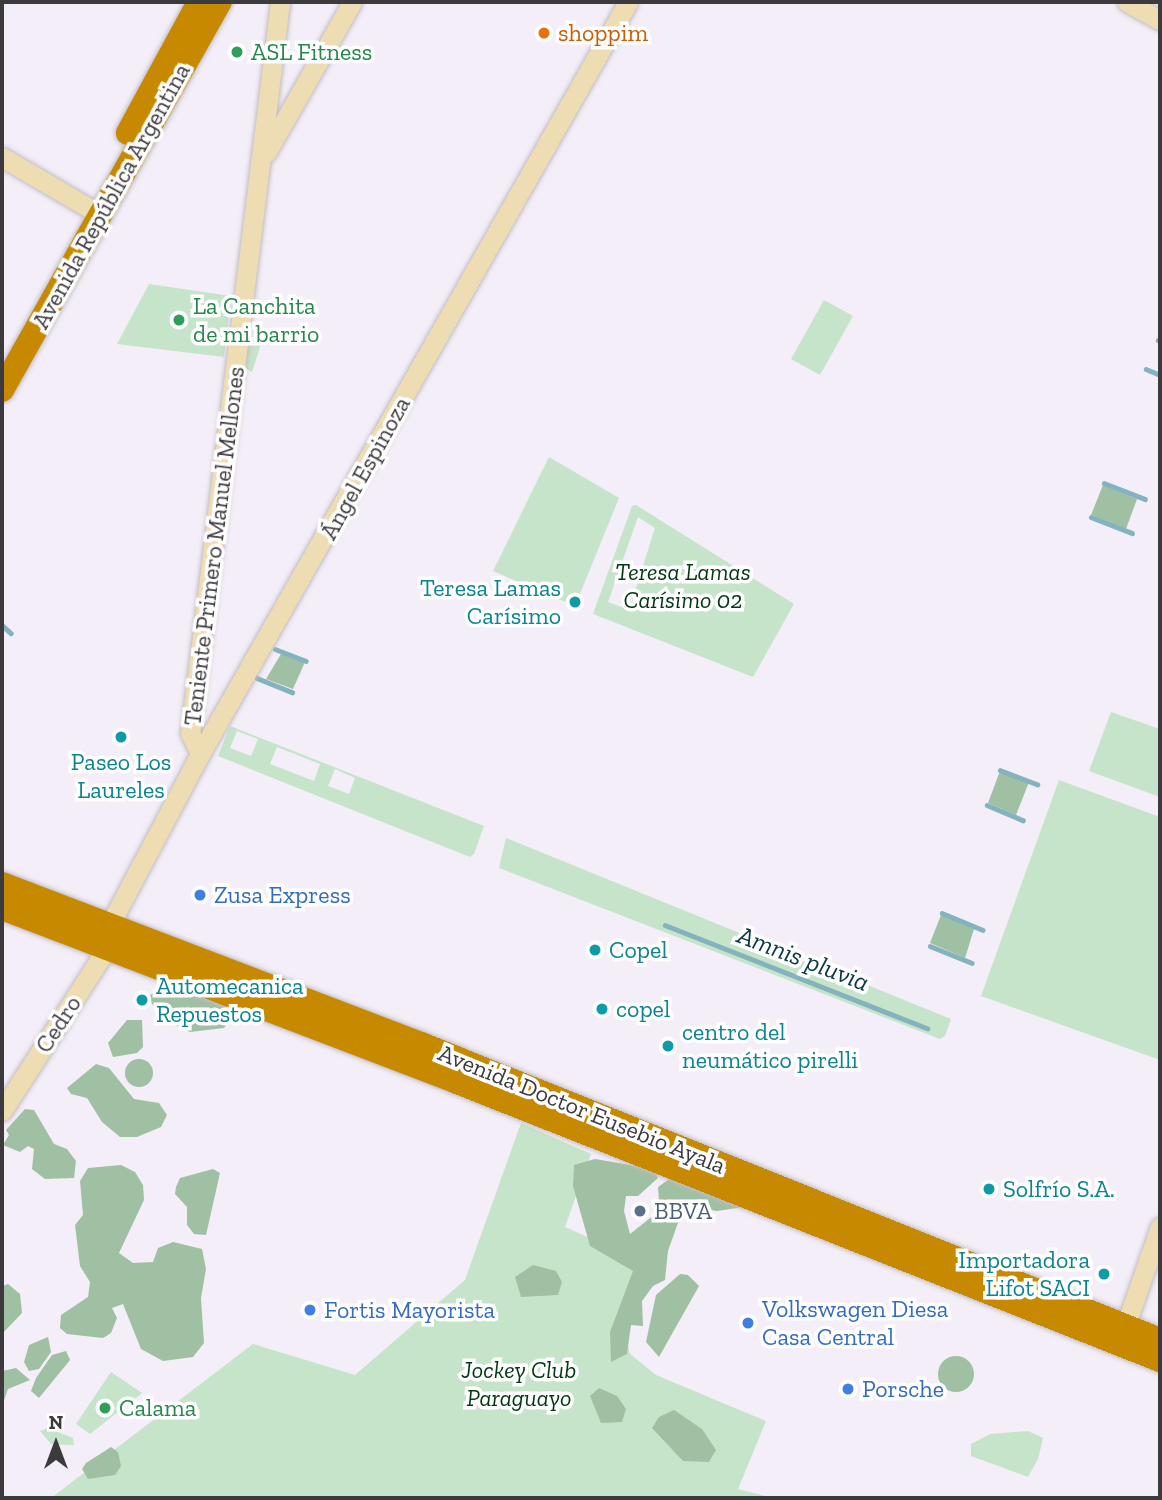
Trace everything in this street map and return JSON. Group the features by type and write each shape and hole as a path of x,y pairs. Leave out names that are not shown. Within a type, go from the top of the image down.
{"highway":[{"name":"Avenida República Argentina","path":"2,390 199,2"},
{"name":"Avenida República Argentina","path":"2,362 220,2"},
{"name":"Avenida Doctor Eusebio Ayala","path":"2,884 108,937 360,1045 1160,1360"},
{"name":"Avenida Doctor Eusebio Ayala","path":"2,908 108,937 421,1044 1160,1340"},
{"path":"360,1045 370,1043 402,1055 421,1044"}],"street":[{"name":"Teniente Primero Manuel Mellones","path":"200,754 190,733 280,2"},
{"path":"262,159 352,2"},
{"name":"Ángel Espinoza","path":"108,937 200,754 628,2"},
{"path":"1134,6 1160,20"},
{"path":"2,156 95,211"},
{"name":"Cedro","path":"2,1111 108,937"},
{"path":"1125,1327 1160,1227"}],"green space":[{"name":"La Canchita de mi barrio","path":"149,284 231,296 224,357 117,344"},
{"path":"824,300 853,316 820,375 791,359"},
{"path":"245,335 261,344 252,372 242,366"},
{"path":"549,457 619,498 575,606 493,571"},
{"path":"1103,485 1137,499 1126,529 1091,515"},
{"name":"Teresa Lamas Carísimo 02","path":"636,505 794,604 753,677 593,614 632,506","holes":["638,517 655,528 629,610 608,602"]},
{"path":"281,654 305,662 293,689 266,679"},
{"path":"1111,712 1160,729 1160,797 1089,771"},
{"path":"230,726 484,826 474,854 470,857 218,756","holes":["237,731 258,739 251,756 230,748","277,747 320,764 314,781 270,764","335,769 355,778 349,794 328,786"]},
{"path":"1000,771 1029,782 1016,815 988,803"},
{"path":"1059,780 1160,817 1160,1060 981,996"},
{"path":"506,838 951,1019 945,1036 940,1039 499,868"},
{"path":"941,915 974,929 965,958 930,943"},
{"path":"175,983 222,1000 231,1019 224,1028 190,1032 161,1018 148,997 160,987"},
{"path":"127,1020 142,1020 143,1047 137,1053 113,1057 108,1043"},
{"path":"139,1059 149,1063 153,1073 149,1083 139,1087 129,1083 125,1073 129,1063"},
{"path":"96,1064 109,1068 134,1099 159,1103 167,1115 161,1127 137,1137 120,1137 102,1122 87,1098 71,1094 67,1088"},
{"path":"25,1109 34,1110 54,1144 67,1149 76,1161 74,1178 45,1179 32,1169 34,1149 28,1146 20,1152 3,1145 9,1135 6,1130"},
{"name":"Jockey Club Paraguayo","path":"521,1123 591,1154 565,1227 651,1265 626,1338 630,1354 656,1375 766,1421 738,1489 773,1498 51,1498 253,1344 355,1375 465,1280"},
{"path":"595,1159 654,1169 658,1178 638,1196 626,1196 624,1211 630,1234 654,1215 666,1213 669,1206 659,1202 658,1187 672,1177 744,1207 717,1211 684,1206 668,1251 665,1280 653,1286 642,1301 643,1326 631,1325 627,1354 611,1362 610,1332 633,1271 590,1246 573,1186 574,1165"},
{"path":"121,1165 135,1172 143,1185 144,1200 119,1253 133,1263 153,1262 158,1248 173,1242 202,1249 206,1269 201,1298 204,1343 193,1357 163,1361 141,1349 123,1304 112,1308 117,1318 111,1333 103,1338 67,1334 60,1328 61,1315 88,1297 90,1282 80,1266 75,1225 83,1215 80,1181 88,1168"},
{"path":"213,1169 220,1173 206,1235 194,1234 187,1225 187,1207 175,1194 176,1187 180,1178"},
{"path":"533,1265 556,1271 562,1282 558,1295 521,1297 515,1277"},
{"path":"680,1274 688,1275 699,1286 659,1357 646,1342 656,1295"},
{"path":"8,1284 20,1294 22,1313 2,1334 2,1286"},
{"path":"48,1337 51,1352 39,1369 29,1371 24,1362 29,1345"},
{"path":"66,1351 70,1360 39,1398 31,1391 36,1378 52,1355"},
{"path":"956,1356 969,1361 974,1374 969,1387 956,1392 943,1387 938,1374 943,1361"},
{"path":"16,1368 30,1380 8,1389 2,1406 2,1371"},
{"name":"Calama","path":"111,1372 142,1393 90,1434 76,1424"},
{"path":"599,1388 617,1396 626,1409 622,1422 601,1423 590,1396"},
{"path":"674,1410 702,1429 716,1450 709,1462 683,1461 652,1428 659,1417"},
{"path":"48,1428 73,1438 74,1445 51,1444 40,1431"},
{"path":"1028,1431 1043,1438 1038,1459 1028,1477 971,1456 971,1444 990,1434"},
{"path":"111,1447 118,1452 121,1466 115,1475 88,1479 82,1469 86,1463"}],"waterway":[{"name":"Amnis pluvia","path":"1146,369 1160,375"},
{"name":"Amnis pluvia","path":"1104,483 1145,499"},
{"name":"Amnis pluvia","path":"1091,517 1132,533"},
{"name":"Amnis pluvia","path":"2,625 11,633"},
{"name":"Amnis pluvia","path":"275,649 306,661"},
{"name":"Amnis pluvia","path":"257,678 292,692"},
{"name":"Amnis pluvia","path":"1000,770 1037,784"},
{"name":"Amnis pluvia","path":"987,805 1023,820"},
{"name":"Amnis pluvia","path":"942,913 983,930"},
{"name":"Amnis pluvia","path":"665,925 927,1028"},
{"name":"Amnis pluvia","path":"930,946 972,963"}],"place":[{"name":"shoppim","path":"544,33"},
{"name":"ASL Fitness","path":"237,52"},
{"name":"La Canchita de mi barrio","path":"179,320"},
{"name":"Teresa Lamas Carísimo","path":"575,602"},
{"name":"Paseo Los Laureles","path":"121,737"},
{"name":"Zusa Express","path":"200,895"},
{"name":"Copel","path":"595,950"},
{"name":"Automecanica Repuestos","path":"142,1000"},
{"name":"copel","path":"602,1009"},
{"name":"centro del neumático pirelli","path":"668,1046"},
{"name":"Solfrío S.A.","path":"989,1189"},
{"name":"BBVA","path":"640,1211"},
{"name":"Importadora Lifot SACI","path":"1104,1274"},
{"name":"Fortis Mayorista","path":"310,1310"},
{"name":"Volkswagen Diesa Casa Central","path":"748,1323"},
{"name":"Porsche","path":"848,1389"},
{"name":"Calama","path":"105,1408"}]}
